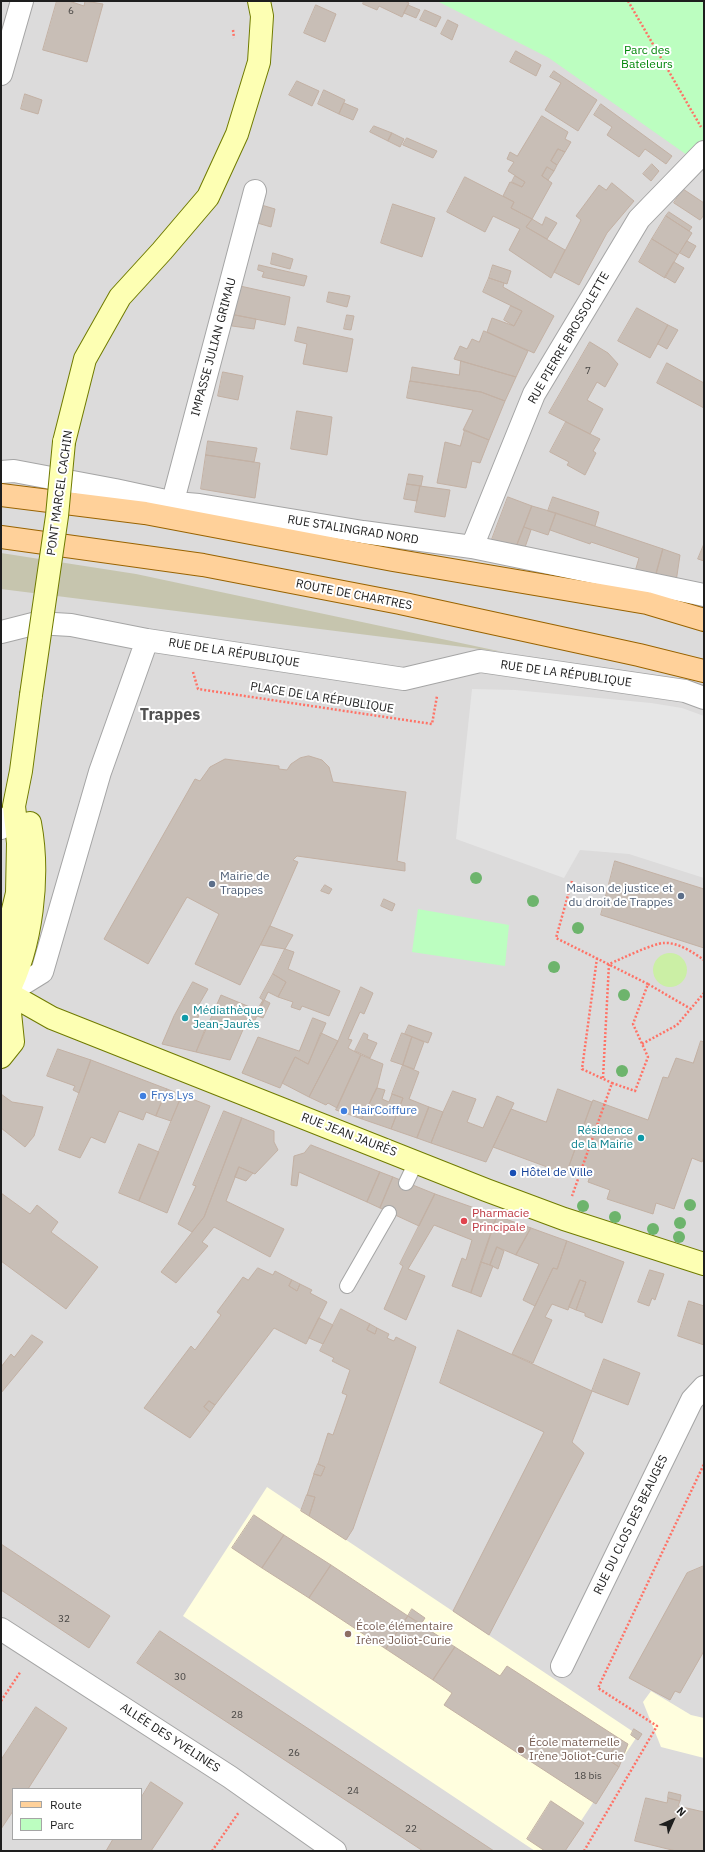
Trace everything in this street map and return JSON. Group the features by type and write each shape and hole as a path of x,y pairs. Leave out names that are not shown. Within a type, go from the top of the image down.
{"main road":[{"name":"PONT MARCEL CACHIN","path":"21,771 57,516 64,442 85,358 120,297 162,251 208,196 237,134 256,74 259,62 262,16 259,1"},
{"path":"1,495 145,513 401,561 647,603 704,620"},
{"name":"ROUTE DE CHARTRES","path":"1,537 203,565 400,603 639,655 704,671"},
{"path":"3,996 22,957 34,897 33,840 21,771"},
{"path":"1,1057 13,1042 3,996 1,960 8,916 17,893 18,842 14,806 21,771"},
{"name":"RUE JEAN JAURÈS","path":"3,996 57,1020 564,1219 704,1264"}],"street":[{"path":"1,74 22,1"},
{"name":"RUE PIERRE BROSSOLETTE","path":"472,547 538,387 639,219 704,152"},
{"name":"IMPASSE JULIAN GRIMAU","path":"174,503 174,497 256,191"},
{"name":"RUE STALINGRAD NORD","path":"1,472 14,471 174,503 199,505 363,532 472,547 704,595"},
{"name":"RUE DE LA RÉPUBLIQUE","path":"1,632 37,623 71,625 147,640 404,679 480,661 685,691 704,698"},
{"path":"3,996 42,972 100,772 147,640"},
{"path":"1,828 14,811"},
{"name":"RUE DU CLOS DES BEAUGES","path":"562,1666 692,1400 704,1387"},
{"name":"ALLÉE DES YVELINES","path":"1,1629 253,1792 336,1851"}],"lane":[{"path":"406,1183 416,1162"},
{"path":"347,1286 389,1213"}],"path":[{"path":"628,1 704,131"},
{"name":"PLACE DE LA RÉPUBLIQUE","path":"186,646 198,688 432,724 442,670"},
{"path":"572,881 556,938 648,984 691,1010"},
{"path":"609,964 664,943 678,946 704,960"},
{"path":"597,958 582,1069 612,1083 635,1091 648,1057 633,1024 648,984"},
{"path":"603,1078 609,964"},
{"path":"642,1044 677,1025 704,993"},
{"path":"582,1170 612,1083"},
{"path":"584,1851 657,1726 598,1688 704,1464"},
{"path":"1,1701 35,1651"},
{"path":"212,1851 253,1792"}],"shaded area":[{"path":"1,1 704,1 704,1851 1,1851"},
{"path":"1,553 136,574 503,652 1,589"},
{"path":"472,689 515,690 651,703 682,708 704,716 704,878 629,854 580,850 564,878 456,839"},
{"name":"École élémentaire Irène Joliot-Curie","path":"267,1487 638,1735 561,1851 535,1851 183,1616"},
{"path":"651,1691 691,1715 704,1718 704,1758 661,1747 643,1702"}],"green space":[{"name":"Parc des Bateleurs","path":"437,1 704,1 704,140 687,155 549,58"},
{"path":"418,909 509,925 505,966 412,952"},
{"path":"670,953 682,958 687,970 682,982 670,987 658,982 653,970 658,958"}],"building":[{"path":"57,1 69,1 84,6 85,1 103,4 87,62 43,50"},
{"path":"364,1 405,1 409,3 402,17 379,6 377,10 363,4"},
{"path":"316,5 336,14 325,42 304,33"},
{"path":"408,5 420,10 416,18 404,13"},
{"path":"425,10 441,17 436,27 420,20"},
{"path":"448,20 458,25 452,40 441,34"},
{"path":"516,51 541,65 536,76 510,62"},
{"path":"554,71 597,100 578,131 545,110 561,83 550,77"},
{"path":"297,81 319,91 312,106 289,95"},
{"path":"324,90 345,100 339,114 318,104"},
{"path":"25,94 42,100 38,114 21,109"},
{"path":"344,103 358,109 353,120 339,114"},
{"path":"601,104 672,156 666,164 645,149 639,157 607,135 612,127 594,115"},
{"path":"542,116 568,132 565,139 571,142 565,152 558,149 551,161 557,165 554,171 547,167 542,176 552,183 532,219 511,208 514,202 503,196 510,182 522,187 525,182 508,171 514,162 507,159 510,152 517,156"},
{"path":"374,126 392,133 388,141 370,132"},
{"path":"392,133 404,139 400,147 388,141"},
{"path":"407,138 437,151 433,158 403,145"},
{"path":"558,149 565,152 557,165 551,161"},
{"path":"652,164 659,171 651,181 643,174"},
{"path":"547,167 554,171 548,180 542,176"},
{"path":"515,176 525,182 522,187 512,182"},
{"path":"465,177 514,202 511,208 532,219 526,227 565,250 551,278 509,250 520,229 493,216 485,232 447,212"},
{"path":"612,183 634,201 607,233 579,285 554,272 581,220 576,216 599,185 606,190"},
{"path":"683,189 704,203 704,215 700,220 674,203"},
{"path":"258,204 275,209 271,227 254,222"},
{"path":"393,204 435,218 422,257 381,243"},
{"path":"669,212 692,227 689,231 666,216"},
{"path":"666,216 692,233 678,255 652,239"},
{"path":"546,217 557,223 547,239 526,227 532,219 542,225"},
{"path":"652,239 678,255 665,278 639,262"},
{"path":"687,241 696,246 689,258 680,253"},
{"path":"273,253 293,259 290,269 271,264"},
{"path":"674,262 684,268 675,283 665,277"},
{"path":"259,265 307,276 304,286 262,277 264,272 258,270"},
{"path":"493,265 511,271 507,284 489,278"},
{"path":"489,278 504,283 503,287 554,316 534,353 487,332 492,318 514,326 522,311 483,292"},
{"path":"240,286 290,297 285,325 235,315"},
{"path":"329,292 350,296 347,307 327,302"},
{"path":"511,306 522,311 514,326 504,320"},
{"path":"637,308 668,325 650,358 618,341"},
{"path":"235,315 256,319 254,329 232,326"},
{"path":"347,315 354,316 351,330 344,329"},
{"path":"668,325 678,330 667,349 658,344"},
{"path":"298,327 353,339 347,372 303,364 307,344 295,341"},
{"path":"484,331 528,351 516,377 454,359 460,346 467,349 472,339 479,342"},
{"path":"590,342 608,353 618,364 605,387 597,382 587,400 603,409 590,434 549,413"},
{"path":"461,361 516,377 505,401 481,392 410,381 412,367 459,375"},
{"path":"667,363 704,383 704,408 657,383"},
{"path":"223,372 243,376 238,400 218,396"},
{"path":"410,381 481,392 505,401 489,440 463,430 473,410 407,398"},
{"path":"297,411 332,417 327,455 291,449"},
{"path":"566,422 600,439 593,451 596,453 585,475 567,465 569,462 550,452"},
{"path":"465,430 489,440 480,463 472,461 466,488 437,483 445,442 460,446"},
{"path":"208,441 257,448 254,462 206,455"},
{"path":"206,455 260,463 255,498 201,489"},
{"path":"409,474 423,476 421,486 407,484"},
{"path":"407,484 420,486 417,501 404,499"},
{"path":"420,486 450,490 445,517 415,512"},
{"path":"508,497 532,506 515,550 491,542"},
{"path":"553,497 599,512 595,526 548,511"},
{"path":"532,506 556,513 548,535 524,527"},
{"path":"556,513 663,549 655,578 634,575 639,558 591,542 590,544 550,530"},
{"path":"524,527 531,530 523,553 515,550"},
{"path":"704,544 704,561 698,559"},
{"path":"663,549 680,555 676,582 655,578"},
{"name":"Mairie de Trappes","path":"309,756 322,760 329,767 333,782 406,792 397,861 405,863 405,871 297,856 293,860 298,862 270,926 240,985 195,964 219,914 187,897 148,964 104,939 195,779 200,781 210,767 225,759 279,766 279,769 287,770 291,764 300,758"},
{"path":"615,861 704,889 704,948 601,915"},
{"path":"325,885 332,889 329,894 321,891"},
{"path":"384,899 395,904 392,911 381,906"},
{"path":"270,926 293,935 285,949 261,945"},
{"path":"285,949 294,952 288,969 340,991 329,1016 302,1006 300,1010 291,1007 293,1002 278,997 286,982 273,974"},
{"path":"273,974 286,982 278,997 268,992 255,1020 248,1018 230,1060 196,1052 221,995 257,1010 263,1000 260,998"},
{"name":"Médiathèque Jean-Jaurès","path":"193,982 208,989 194,1013 199,1015 197,1020 207,1024 196,1052 162,1044 174,1016"},
{"path":"361,987 373,993 364,1014 360,1012 348,1039 352,1040 348,1048 361,1055 337,1108 328,1103 326,1105 309,1097 338,1041"},
{"path":"264,1000 270,1003 263,1018 257,1016"},
{"path":"313,1018 326,1023 308,1064 295,1057 280,1088 242,1073 258,1037 299,1051"},
{"path":"409,1025 432,1033 428,1043 405,1034"},
{"path":"321,1033 338,1041 309,1097 282,1083 295,1057 308,1064"},
{"path":"364,1033 368,1035 367,1039 377,1043 370,1058 355,1051"},
{"path":"402,1033 412,1037 403,1065 391,1061"},
{"path":"412,1037 424,1042 414,1069 403,1065"},
{"name":"Résidence de la Mairie","path":"701,1041 704,1042 704,1157 702,1162 692,1158 674,1209 656,1203 653,1214 607,1199 610,1190 588,1182 591,1173 569,1166 593,1100 648,1120 663,1077 668,1078 676,1058 693,1063"},
{"path":"58,1049 91,1060 79,1093 73,1090 75,1086 47,1076"},
{"path":"361,1055 383,1064 377,1088 362,1119 336,1110"},
{"path":"91,1060 167,1089 156,1116 146,1112 143,1120 119,1111 105,1143 91,1137 80,1158 59,1150"},
{"path":"403,1065 419,1072 409,1099 429,1107 417,1138 391,1129 403,1098 392,1094"},
{"path":"377,1088 385,1090 382,1099 389,1102 392,1094 403,1098 391,1129 362,1119"},
{"path":"167,1089 182,1095 171,1121 156,1116"},
{"path":"558,1089 592,1102 566,1174 493,1147 511,1109 546,1122"},
{"path":"453,1091 476,1099 467,1122 483,1128 497,1096 514,1103 486,1162 431,1143"},
{"path":"1,1094 12,1102 43,1107 34,1136 25,1147 1,1128"},
{"path":"182,1095 210,1106 167,1213 139,1201"},
{"path":"429,1107 443,1112 431,1143 417,1138"},
{"path":"224,1111 242,1118 204,1217 192,1232 178,1224 196,1186 193,1185"},
{"path":"242,1118 274,1131 274,1142 278,1150 255,1174 239,1167 226,1201 284,1229 270,1257 214,1227 202,1242 208,1246 176,1283 161,1272 204,1217"},
{"path":"139,1144 159,1152 139,1201 119,1193"},
{"path":"311,1145 380,1172 367,1202 299,1172 297,1186 291,1185 294,1156 304,1153"},
{"path":"239,1167 253,1173 246,1181 235,1177"},
{"path":"380,1172 393,1177 380,1208 367,1202"},
{"path":"393,1177 435,1194 419,1226 380,1208"},
{"path":"1,1193 30,1214 37,1205 58,1222 51,1232 98,1267 66,1309 1,1261"},
{"path":"435,1194 497,1216 471,1293 452,1286 462,1258 466,1260 472,1240 434,1225 408,1269 425,1276 406,1320 384,1309 403,1266 400,1264"},
{"path":"497,1216 531,1228 516,1255 497,1247 490,1265 481,1262"},
{"path":"531,1228 567,1241 557,1269 553,1268 535,1306 523,1300 539,1264 516,1255"},
{"path":"567,1241 624,1262 602,1323 585,1316 585,1313 576,1310 586,1282 580,1280 568,1310 552,1304 545,1317 552,1320 533,1363 512,1354 553,1268 557,1269"},
{"path":"497,1247 504,1251 498,1269 490,1265"},
{"path":"481,1262 493,1266 481,1297 471,1293"},
{"path":"258,1268 273,1275 275,1271 292,1280 289,1286 297,1291 300,1284 312,1290 310,1293 327,1302 306,1344 274,1328 215,1405 209,1401 204,1407 210,1412 190,1438 144,1408 191,1346 195,1350 221,1315 217,1312 243,1277 248,1280"},
{"path":"650,1270 664,1274 655,1300 652,1298 649,1306 638,1302"},
{"path":"292,1280 300,1284 297,1291 289,1286"},
{"path":"580,1280 586,1282 576,1310 569,1307"},
{"path":"689,1301 704,1306 704,1345 678,1336"},
{"path":"341,1309 370,1324 367,1330 375,1334 377,1328 389,1334 387,1338 394,1341 396,1337 416,1347 353,1529 346,1540 309,1516 315,1497 307,1495 314,1474 321,1476 325,1467 318,1464 328,1433 333,1435 347,1395 342,1393 350,1370 332,1361 334,1358 320,1351"},
{"path":"319,1318 333,1325 323,1344 309,1338"},
{"path":"370,1324 377,1328 375,1334 367,1330"},
{"path":"458,1330 592,1391 572,1442 584,1453 489,1635 453,1611 544,1432 440,1383"},
{"path":"32,1335 43,1342 1,1393 1,1367 11,1354 14,1357"},
{"path":"604,1359 640,1373 628,1405 592,1391"},
{"path":"209,1401 215,1405 210,1412 204,1407"},
{"path":"318,1464 325,1467 321,1476 314,1474"},
{"path":"307,1495 315,1497 309,1516 301,1511"},
{"path":"254,1515 284,1535 262,1568 232,1548"},
{"path":"284,1535 331,1565 309,1598 262,1568"},
{"path":"1,1544 110,1616 89,1648 1,1590"},
{"path":"331,1565 408,1616 386,1649 309,1598"},
{"path":"704,1566 704,1651 680,1693 675,1691 670,1700 629,1678 687,1573"},
{"path":"412,1609 425,1618 421,1624 408,1616"},
{"path":"408,1616 455,1647 433,1680 386,1649"},
{"path":"160,1631 494,1851 423,1851 137,1663"},
{"path":"455,1647 500,1676 507,1666 620,1739 607,1759 619,1767 596,1804 444,1705 452,1693 433,1680"},
{"path":"36,1707 67,1728 29,1788 12,1788 12,1812 1,1829 1,1760"},
{"path":"634,1729 642,1734 638,1740 631,1735"},
{"path":"620,1739 628,1744 619,1767 607,1759"},
{"path":"151,1782 183,1803 151,1851 106,1851 112,1840 142,1840 142,1796"},
{"path":"669,1792 681,1795 680,1801 668,1798"},
{"path":"646,1798 667,1803 668,1798 680,1801 678,1806 704,1812 704,1851 676,1851 635,1841"},
{"path":"551,1801 584,1823 565,1851 545,1851 527,1839"}],"place":[{"name":"Mairie de Trappes","path":"212,884"},
{"name":"Maison de justice et du droit de Trappes","path":"681,896"},
{"name":"Médiathèque Jean-Jaurès","path":"185,1018"},
{"name":"Frys Lys","path":"143,1096"},
{"name":"HairCoiffure","path":"344,1111"},
{"name":"Résidence de la Mairie","path":"641,1138"},
{"name":"Hôtel de Ville","path":"513,1173"},
{"name":"Pharmacie Principale","path":"464,1221"},
{"name":"École élémentaire Irène Joliot-Curie","path":"348,1634"},
{"name":"École maternelle Irène Joliot-Curie","path":"521,1750"}],"district":[{"name":"Trappes","path":"170,715"}]}
